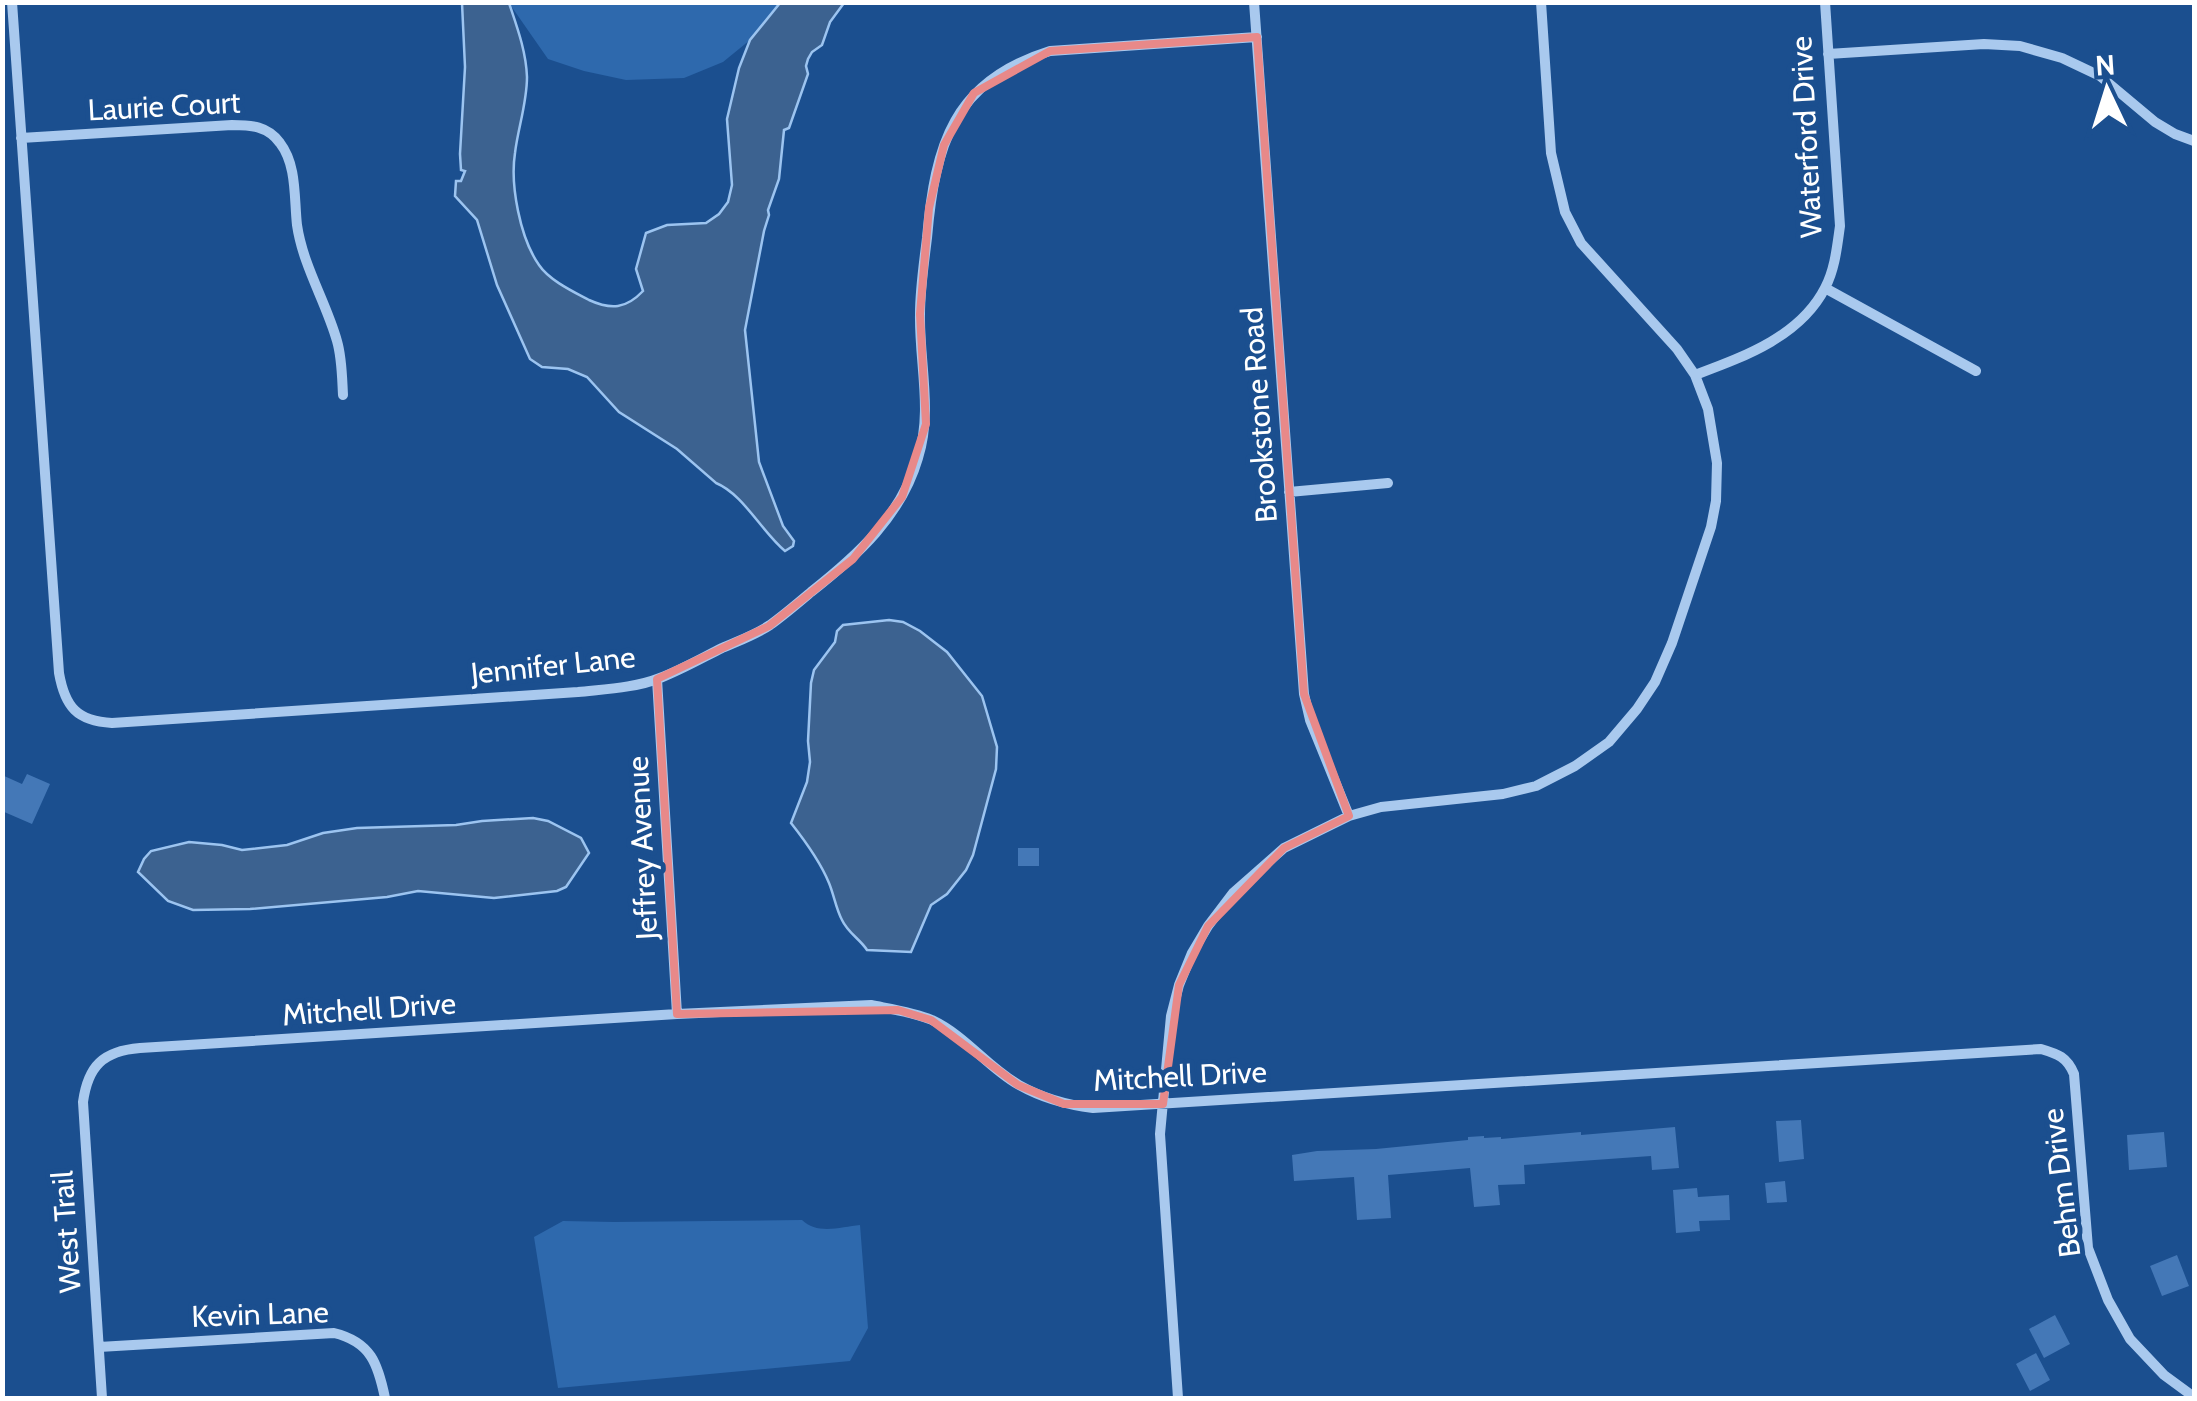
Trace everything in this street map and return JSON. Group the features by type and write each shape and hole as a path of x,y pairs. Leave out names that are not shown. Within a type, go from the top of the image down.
{"street":[{"name":"Jennifer Lane","path":"12,2 59,674 63,696 76,711 92,722 112,723 578,692 658,679 768,626 852,559 883,526 902,497 918,459 926,424 920,314 929,208 954,118 974,92 1024,59 1050,51 1256,37"},
{"name":"Brookstone Road","path":"1254,2 1304,694 1310,720 1349,816"},
{"path":"1178,1398 1160,1134 1175,1000 1192,953 1208,926 1258,868 1284,848 1349,816 1536,786 1575,766 1608,742 1638,709 1655,682 1711,527 1717,462 1708,408 1695,375 1678,349 1581,243 1565,212 1551,153 1541,2"},
{"name":"Waterford Drive","path":"1695,375 1787,333 1825,288 1834,262 1840,226 1824,2"},
{"path":"1828,54 1984,44 2020,46 2062,58 2100,76 2155,122 2194,141"},
{"name":"Laurie Court","path":"22,138 232,125 254,126 271,133 291,164 298,229 306,263 339,346 344,395"},
{"path":"1825,288 1976,372"},
{"path":"1289,492 1388,482"},
{"name":"Jeffrey Avenue","path":"658,679 677,1014"},
{"name":"Mitchell Drive","path":"96,1065 127,1049 677,1014 871,1006 931,1020 966,1040 1018,1085 1064,1104 1093,1108 2041,1049 2058,1054"},
{"name":"Behm Drive","path":"2058,1054 2068,1061 2074,1074 2088,1248 2108,1300 2130,1340 2164,1375 2194,1397"},
{"name":"West Trail","path":"96,1065 88,1079 84,1102 102,1398"},
{"name":"Kevin Lane","path":"98,1347 334,1333 368,1350 376,1364 384,1398"}],"highlighted area":[{"path":"1257,37 1304,694 1349,816 1284,848 1208,926 1179,985 1163,1104 1064,1104 1018,1085 931,1020 898,1010 677,1014 657,679 769,626 853,559 902,497 926,424 920,314 929,208 944,145 974,93 1050,51"}],"shaded area":[{"path":"462,3 509,3 521,39 527,87 514,180 518,211 532,254 561,285 611,306 624,304 643,291 636,269 646,233 667,225 706,223 728,202 732,185 727,119 750,40 780,3 844,3 830,22 822,45 808,59 808,74 789,128 784,130 779,179 768,210 745,330 759,462 783,526 794,541 785,551 726,488 677,449 619,412 587,377 568,369 542,367 530,359 497,285 477,220 455,196 456,181 461,181 465,171 461,170 460,154 465,67"},
{"path":"509,3 780,3 750,40 723,62 684,78 626,80 548,59"},
{"path":"889,620 920,631 947,652 982,696 997,747 996,769 973,855 947,894 931,905 911,952 867,950 845,925 821,867 791,823 807,782 814,670 843,625"},
{"path":"533,818 581,838 589,853 566,887 557,891 494,898 418,891 250,909 193,910 168,901 138,872 151,851 189,842 242,850 287,845 323,833 357,828"},
{"path":"802,1220 822,1229 860,1225 868,1328 850,1361 558,1388 534,1237 563,1221"}],"building":[{"path":"27,774 50,784 32,824 2,811 2,775 22,784"},
{"path":"1018,848 1039,848 1039,866 1018,866"},
{"path":"1801,1120 1804,1159 1779,1162 1776,1121"},
{"path":"1675,1127 1679,1168 1652,1170 1651,1156 1524,1165 1525,1184 1498,1185 1500,1205 1474,1207 1470,1168 1388,1175 1391,1218 1357,1220 1354,1177 1294,1181 1292,1155 1317,1151 1376,1149 1468,1137 1501,1139"},
{"path":"2164,1132 2167,1167 2129,1170 2127,1135"},
{"path":"1785,1181 1787,1202 1767,1203 1765,1183"},
{"path":"1697,1188 1698,1197 1729,1195 1730,1220 1699,1221 1700,1231 1676,1233 1673,1190"},
{"path":"2177,1255 2189,1286 2162,1296 2150,1266"},
{"path":"2055,1315 2070,1344 2044,1358 2029,1329"},
{"path":"2036,1353 2050,1380 2030,1391 2016,1364"}]}
